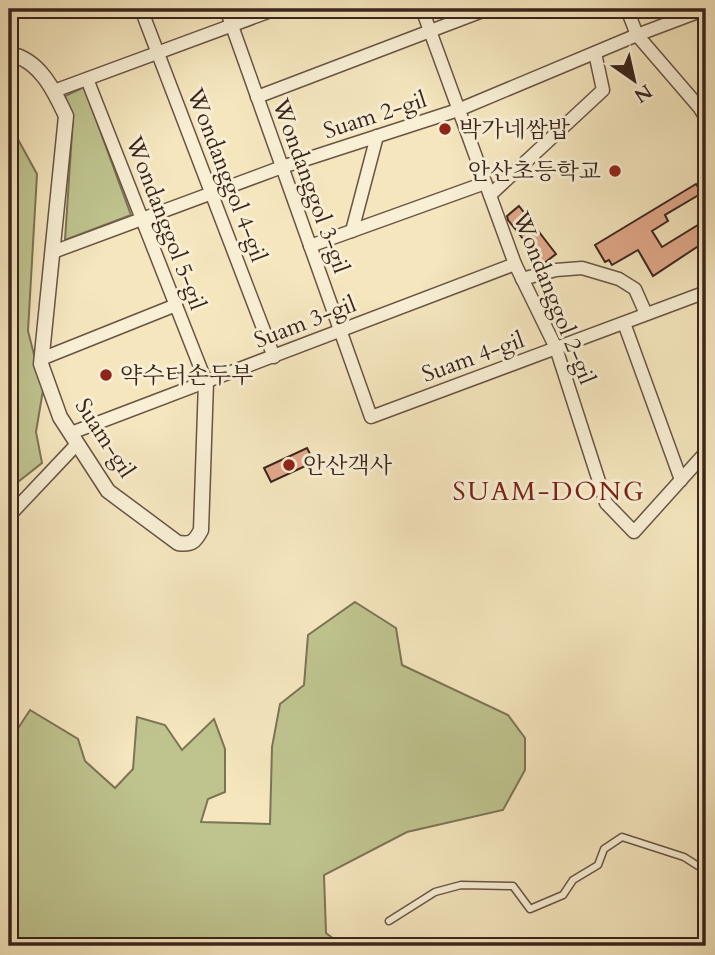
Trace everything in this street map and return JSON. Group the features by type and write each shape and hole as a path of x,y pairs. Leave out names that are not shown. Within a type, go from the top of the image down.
{"street":[{"name":"Wondanggol 4-gil","path":"141,9 274,356"},
{"name":"Wondanggol 3-gil","path":"226,9 371,417"},
{"path":"54,91 276,9"},
{"name":"Wondanggol 2-gil","path":"422,9 515,264 556,348 606,503 634,532 706,452"},
{"path":"257,97 488,9"},
{"path":"627,9 636,35 706,118"},
{"name":"Suam 2-gil","path":"53,252 282,167 458,110 636,35 706,9"},
{"path":"310,246 487,189 603,90 594,53"},
{"name":"Suam-gil","path":"9,54 32,62 54,91 66,116 41,363 61,417 108,491 178,544 189,545 196,540 201,530 206,383"},
{"name":"Wondanggol 5-gil","path":"87,79 206,383"},
{"path":"352,231 377,136"},
{"name":"Suam 3-gil","path":"74,438 274,356 515,264"},
{"path":"522,279 555,270 582,268 619,279 635,289 646,314"},
{"path":"704,293 706,308"},
{"name":"Suam 4-gil","path":"371,417 704,293"},
{"path":"41,359 176,305"},
{"path":"624,323 681,480"},
{"path":"9,516 74,438"}],"lane":[{"path":"388,921 435,892 461,885 513,886 530,909 563,895 573,880 598,865 604,849 622,837 684,857 706,870"}],"green space":[{"path":"84,87 131,215 65,240 73,118 65,96"},
{"path":"9,123 37,174 28,331 43,390 36,432 42,463 9,489"},
{"path":"355,602 396,628 402,665 508,715 525,738 525,770 503,810 407,832 324,875 326,933 343,946 9,946 9,742 30,710 78,739 85,761 115,788 133,769 137,717 165,725 182,750 214,719 225,749 225,792 208,799 201,822 270,824 272,747 280,704 304,685 308,635"}],"building":[{"path":"696,184 702,193 665,215 668,221 652,231 662,247 706,220 706,241 653,276 638,250 612,265 609,260 605,262 595,245"},
{"path":"519,206 556,254 543,264 508,220 507,216"},
{"name":"안산객사","path":"307,448 314,462 271,482 264,468"}],"place":[{"name":"박가네쌈밥","path":"445,129"},
{"name":"안산초등학교","path":"615,171"},
{"name":"약수터손두부","path":"106,375"},
{"name":"안산객사","path":"289,465"}],"district":[{"name":"SUAM-DONG","path":"549,491"}]}
